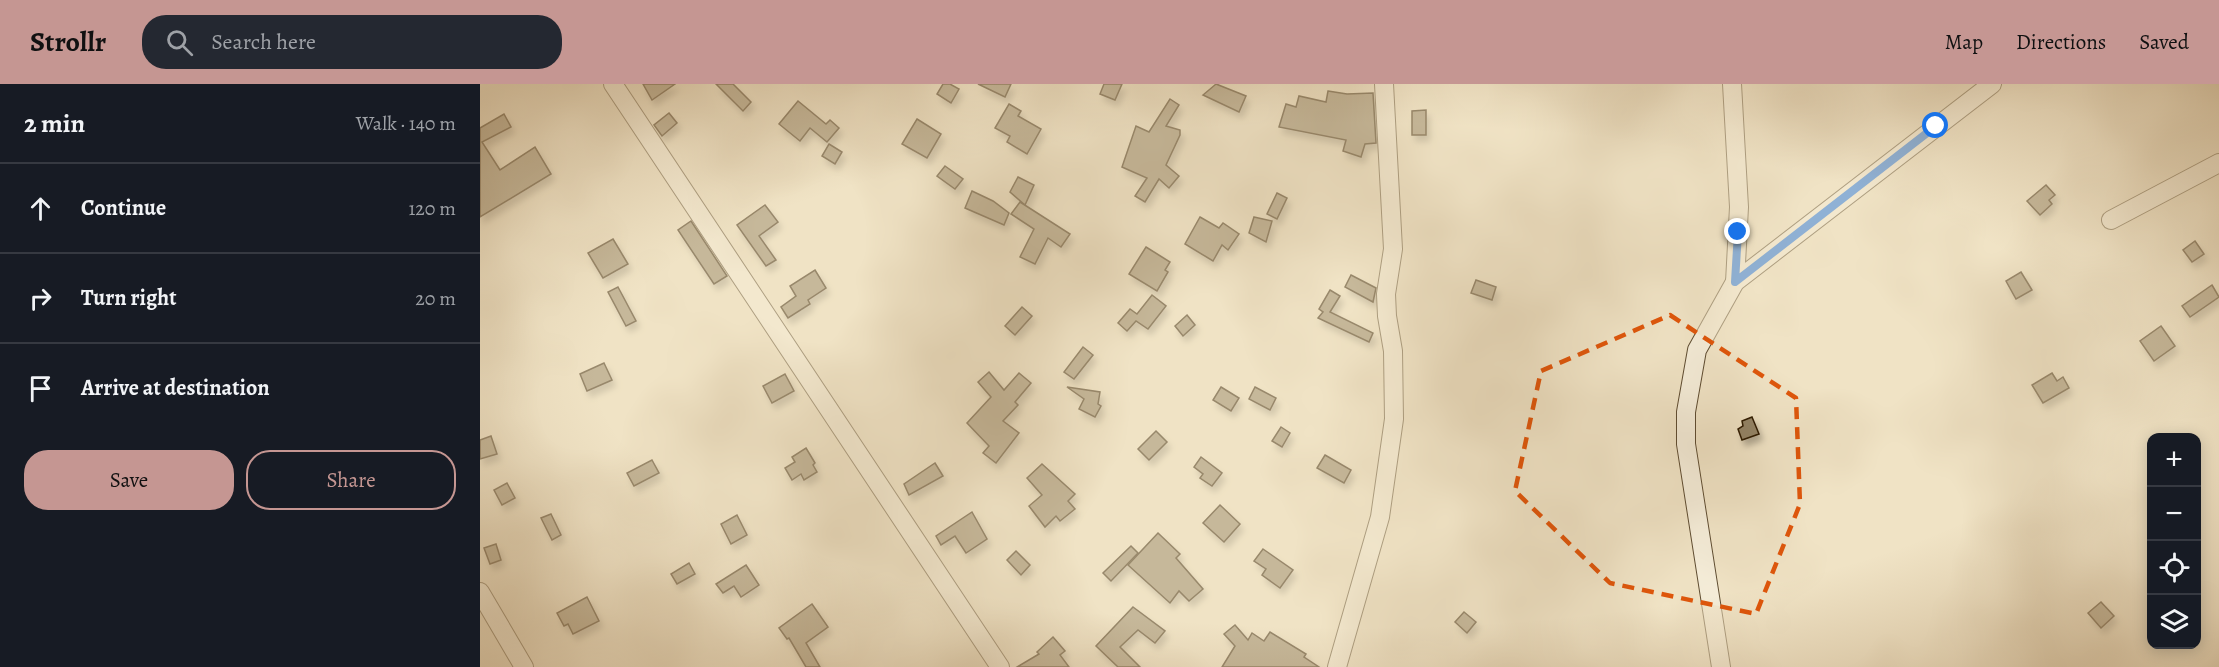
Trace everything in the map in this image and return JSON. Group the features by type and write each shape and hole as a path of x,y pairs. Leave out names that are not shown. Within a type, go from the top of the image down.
{"street":[{"path":"613,84 1000,667"},
{"path":"1337,667 1380,517 1394,419 1394,351 1386,316 1386,294 1393,249 1384,84"},
{"path":"1732,84 1739,207 1735,282"},
{"path":"1721,667 1690,473 1686,412 1697,350 1735,282 1992,84"},
{"path":"2111,220 2219,163"},
{"path":"480,592 524,667"}],"highlighted area":[{"path":"1670,315 1796,398 1800,504 1756,614 1610,583 1515,491 1541,371"}],"building":[{"path":"643,84 675,84 652,100"},
{"path":"716,84 733,84 751,102 743,111"},
{"path":"943,84 950,84 959,89 951,103 937,94"},
{"path":"978,84 1011,84 1005,97"},
{"path":"1104,84 1122,84 1115,100 1100,94"},
{"path":"1216,84 1246,96 1239,112 1203,95"},
{"path":"1328,91 1347,94 1373,93 1376,143 1365,144 1361,157 1343,151 1346,140 1279,127 1286,104 1296,107 1299,96 1326,102"},
{"path":"1170,99 1179,105 1166,126 1180,130 1180,135 1166,165 1179,176 1169,188 1159,179 1145,202 1135,196 1147,178 1122,167 1136,126 1149,132"},
{"path":"798,101 826,124 830,120 839,128 827,142 810,128 800,141 779,124"},
{"path":"1009,104 1021,111 1018,116 1041,129 1027,154 1007,142 1010,136 995,128"},
{"path":"1426,110 1426,135 1412,135 1412,111"},
{"path":"669,113 677,123 662,136 654,125"},
{"path":"504,114 511,127 482,142 500,170 535,147 551,174 480,217 480,128"},
{"path":"917,119 941,134 927,158 902,144"},
{"path":"829,144 842,152 835,164 822,156"},
{"path":"945,166 963,179 955,189 937,176"},
{"path":"1018,177 1034,185 1025,205 1010,192"},
{"path":"2046,185 2055,195 2049,200 2052,204 2040,215 2027,201"},
{"path":"972,191 993,201 1009,213 1004,225 965,208"},
{"path":"1277,193 1287,198 1277,219 1267,214"},
{"path":"1020,202 1070,234 1061,247 1048,238 1035,264 1020,257 1034,229 1011,214"},
{"path":"765,205 778,222 759,236 776,260 766,266 737,225"},
{"path":"1200,217 1219,228 1223,223 1239,234 1228,250 1222,245 1213,261 1185,244"},
{"path":"1254,217 1272,221 1266,242 1249,233"},
{"path":"691,221 727,276 714,284 678,230"},
{"path":"613,239 628,264 603,278 588,253"},
{"path":"2195,241 2204,254 2192,262 2183,250"},
{"path":"1146,247 1170,262 1165,270 1168,272 1157,291 1129,274"},
{"path":"815,270 826,288 808,300 810,304 788,318 781,307 796,296 790,286"},
{"path":"2021,272 2032,290 2016,299 2006,281"},
{"path":"1351,275 1376,288 1373,302 1345,287"},
{"path":"1476,280 1496,287 1492,300 1471,293"},
{"path":"2212,285 2219,297 2190,317 2182,306"},
{"path":"618,287 636,321 626,326 608,292"},
{"path":"1330,290 1340,296 1330,312 1373,333 1369,342 1318,318 1323,312 1319,309"},
{"path":"1152,295 1166,306 1148,329 1136,321 1127,331 1118,323 1130,309 1137,314"},
{"path":"1022,307 1032,316 1015,335 1005,326"},
{"path":"1187,315 1195,325 1183,336 1175,326"},
{"path":"2161,326 2175,346 2154,361 2140,341"},
{"path":"1083,347 1093,355 1074,379 1064,372"},
{"path":"604,363 612,380 587,391 580,374"},
{"path":"989,372 1004,390 1019,373 1031,383 1015,402 1018,405 1003,421 1019,433 996,463 983,453 989,446 967,423 991,397 978,382"},
{"path":"2052,373 2057,381 2063,377 2069,388 2043,403 2032,385"},
{"path":"785,374 794,391 772,403 763,386"},
{"path":"1067,387 1100,392 1098,404 1101,406 1095,417 1079,409 1084,399"},
{"path":"1221,387 1239,398 1231,411 1213,400"},
{"path":"1255,387 1276,398 1270,410 1249,399"},
{"path":"1752,417 1759,434 1742,440 1738,429 1743,426 1742,421"},
{"path":"1281,427 1290,433 1282,447 1272,441"},
{"path":"1156,431 1167,442 1149,460 1138,449"},
{"path":"491,436 497,454 480,459 480,440"},
{"path":"806,448 815,463 813,465 817,472 804,480 801,474 792,480 785,468 795,462 792,457"},
{"path":"1325,455 1351,470 1344,483 1317,468"},
{"path":"1201,457 1222,473 1212,486 1200,478 1203,474 1194,467"},
{"path":"652,460 659,473 634,486 627,473"},
{"path":"935,463 943,476 909,495 904,484"},
{"path":"1042,464 1075,494 1068,501 1075,509 1060,521 1056,516 1045,527 1029,506 1042,495 1027,478"},
{"path":"507,483 515,498 502,505 494,490"},
{"path":"1220,505 1240,524 1224,542 1203,523"},
{"path":"972,512 987,539 966,553 955,536 941,545 936,536"},
{"path":"551,514 561,535 552,540 541,518"},
{"path":"737,515 747,535 731,544 721,524"},
{"path":"1158,533 1180,554 1176,558 1203,589 1189,601 1179,591 1170,603 1128,565"},
{"path":"496,544 501,560 490,564 484,548"},
{"path":"1131,546 1138,553 1111,581 1103,573"},
{"path":"1263,549 1293,570 1280,588 1262,575 1266,569 1254,561"},
{"path":"1016,551 1030,565 1021,575 1007,560"},
{"path":"689,563 695,574 677,584 671,574"},
{"path":"746,565 759,585 741,597 734,586 723,593 716,584"},
{"path":"587,597 599,621 573,634 568,624 564,626 557,613"},
{"path":"2101,602 2114,616 2101,628 2088,613"},
{"path":"812,604 828,627 806,643 820,667 806,667 789,638 787,639 779,628"},
{"path":"1133,607 1165,631 1155,643 1138,630 1120,647 1140,667 1118,667 1096,646"},
{"path":"1464,612 1476,622 1467,633 1455,622"},
{"path":"1235,625 1248,640 1252,633 1264,641 1270,632 1306,654 1304,657 1319,667 1222,667 1235,646 1224,634"},
{"path":"1053,637 1065,651 1060,655 1069,667 1017,667 1039,654 1037,652"}],"route":[{"path":"1738,232 1735,282 1936,126"}]}
